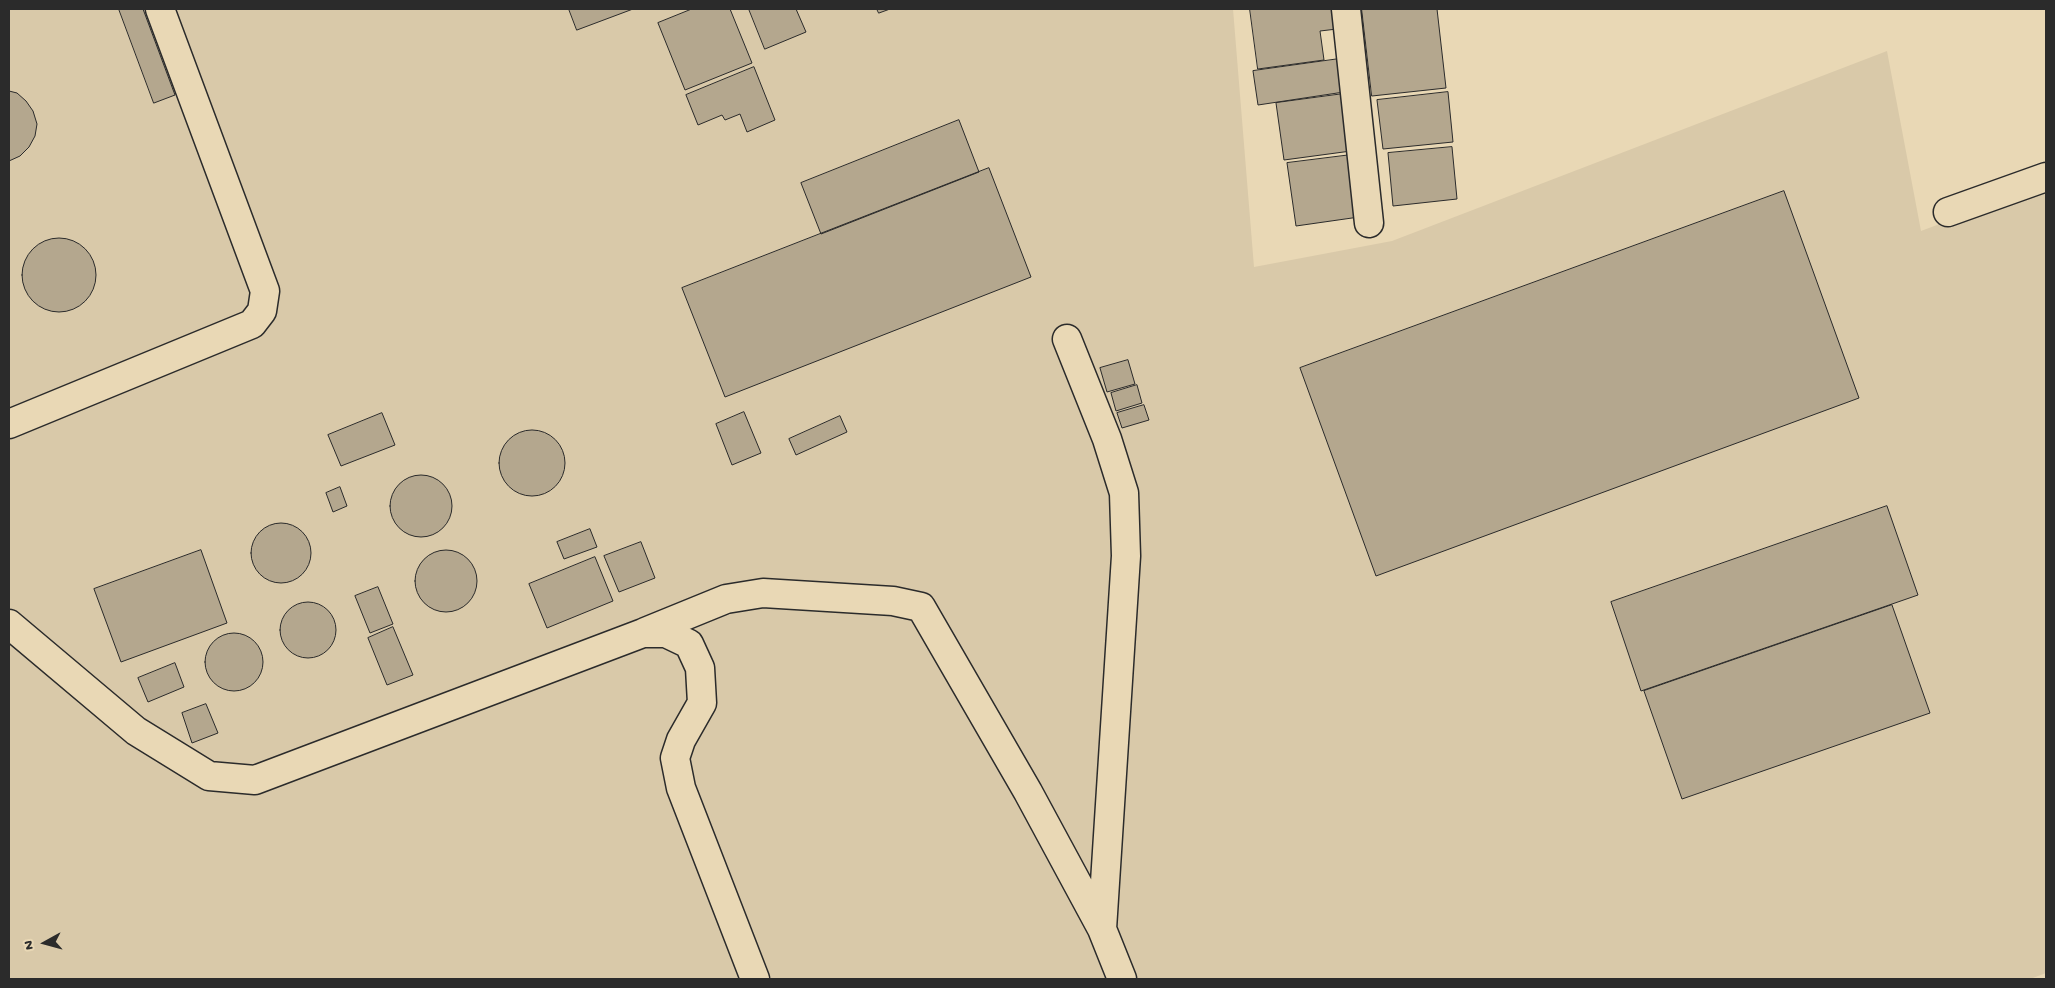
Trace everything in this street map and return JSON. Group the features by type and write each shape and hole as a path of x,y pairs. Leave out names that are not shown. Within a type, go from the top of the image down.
{"street":[{"path":"9,424 252,324 262,311 265,291 160,9"},
{"path":"1346,9 1369,223"},
{"path":"1948,212 2046,178"},
{"path":"1067,339 1107,439 1124,493 1126,556 1102,929"},
{"path":"9,624 136,731 209,776 254,780 643,633 726,599 763,593 893,601 921,608 1028,792 1102,929 1122,979"},
{"path":"643,633 666,633 689,644 700,668 702,703 681,740 675,758 681,788 755,979"}],"shaded area":[{"path":"9,9 1233,9 1254,267 1392,241 1887,51 1921,231 2046,184 2046,973 2030,979 9,979"}],"building":[{"path":"119,9 143,9 175,95 154,103"},
{"path":"569,9 633,9 577,30"},
{"path":"692,9 730,9 752,63 685,90 658,23"},
{"path":"749,9 796,9 806,32 765,49"},
{"path":"877,9 890,9 879,13"},
{"path":"1250,9 1334,9 1337,29 1320,31 1324,60 1258,69"},
{"path":"1362,9 1437,9 1446,88 1372,96"},
{"path":"1339,59 1344,92 1258,105 1253,71"},
{"path":"754,67 775,120 747,132 740,114 725,120 722,115 698,125 686,95"},
{"path":"9,91 17,93 26,101 33,111 37,124 35,136 29,147 20,156 9,161"},
{"path":"1448,92 1453,142 1383,149 1377,100"},
{"path":"1343,94 1351,151 1284,160 1276,103"},
{"path":"959,120 979,172 821,234 801,183"},
{"path":"1452,147 1457,199 1393,206 1388,153"},
{"path":"1351,155 1359,217 1296,226 1287,163"},
{"path":"989,168 1031,277 725,397 682,288"},
{"path":"1784,191 1859,398 1376,576 1300,368"},
{"path":"59,238 73,241 85,249 93,261 96,275 93,289 85,301 73,309 59,312 45,309 33,301 25,289 22,275 25,261 33,249 45,241"},
{"path":"1128,360 1135,384 1107,392 1100,368"},
{"path":"1137,385 1142,403 1116,411 1111,393"},
{"path":"1144,405 1149,420 1122,428 1117,413"},
{"path":"744,412 761,453 732,465 716,424"},
{"path":"382,413 395,445 341,466 328,435"},
{"path":"840,416 847,432 796,455 789,439"},
{"path":"525,430 539,430 551,435 560,444 565,456 563,476 556,487 539,496 525,496 513,491 504,482 499,470 499,456 504,444 513,435"},
{"path":"421,475 438,480 443,484 447,489 452,506 447,523 443,528 438,532 421,537 404,532 399,528 395,523 390,506 395,489 399,484 404,480"},
{"path":"340,487 347,506 333,512 326,493"},
{"path":"1887,506 1918,595 1641,691 1611,602"},
{"path":"281,523 298,528 306,536 311,553 306,570 298,578 281,583 264,578 256,570 251,553 256,536 264,528"},
{"path":"590,529 597,547 564,559 557,542"},
{"path":"641,542 655,578 619,592 604,556"},
{"path":"201,550 227,623 121,662 94,589"},
{"path":"446,550 458,553 468,559 474,569 477,581 474,593 468,603 458,609 446,612 434,609 424,603 418,593 415,581 418,569 424,559 434,553"},
{"path":"595,557 613,601 547,628 529,584"},
{"path":"378,587 393,624 370,633 355,596"},
{"path":"308,602 319,604 328,610 334,619 336,630 334,641 328,650 319,656 308,658 297,656 288,650 282,641 280,630 282,619 288,610 297,604"},
{"path":"1892,605 1930,713 1682,799 1644,691"},
{"path":"393,627 413,675 387,685 368,638"},
{"path":"228,633 240,633 255,641 263,656 263,668 255,683 240,691 228,691 213,683 205,668 205,656 213,641"},
{"path":"175,663 184,687 148,702 138,678"},
{"path":"206,704 218,733 192,743 182,713"}]}
